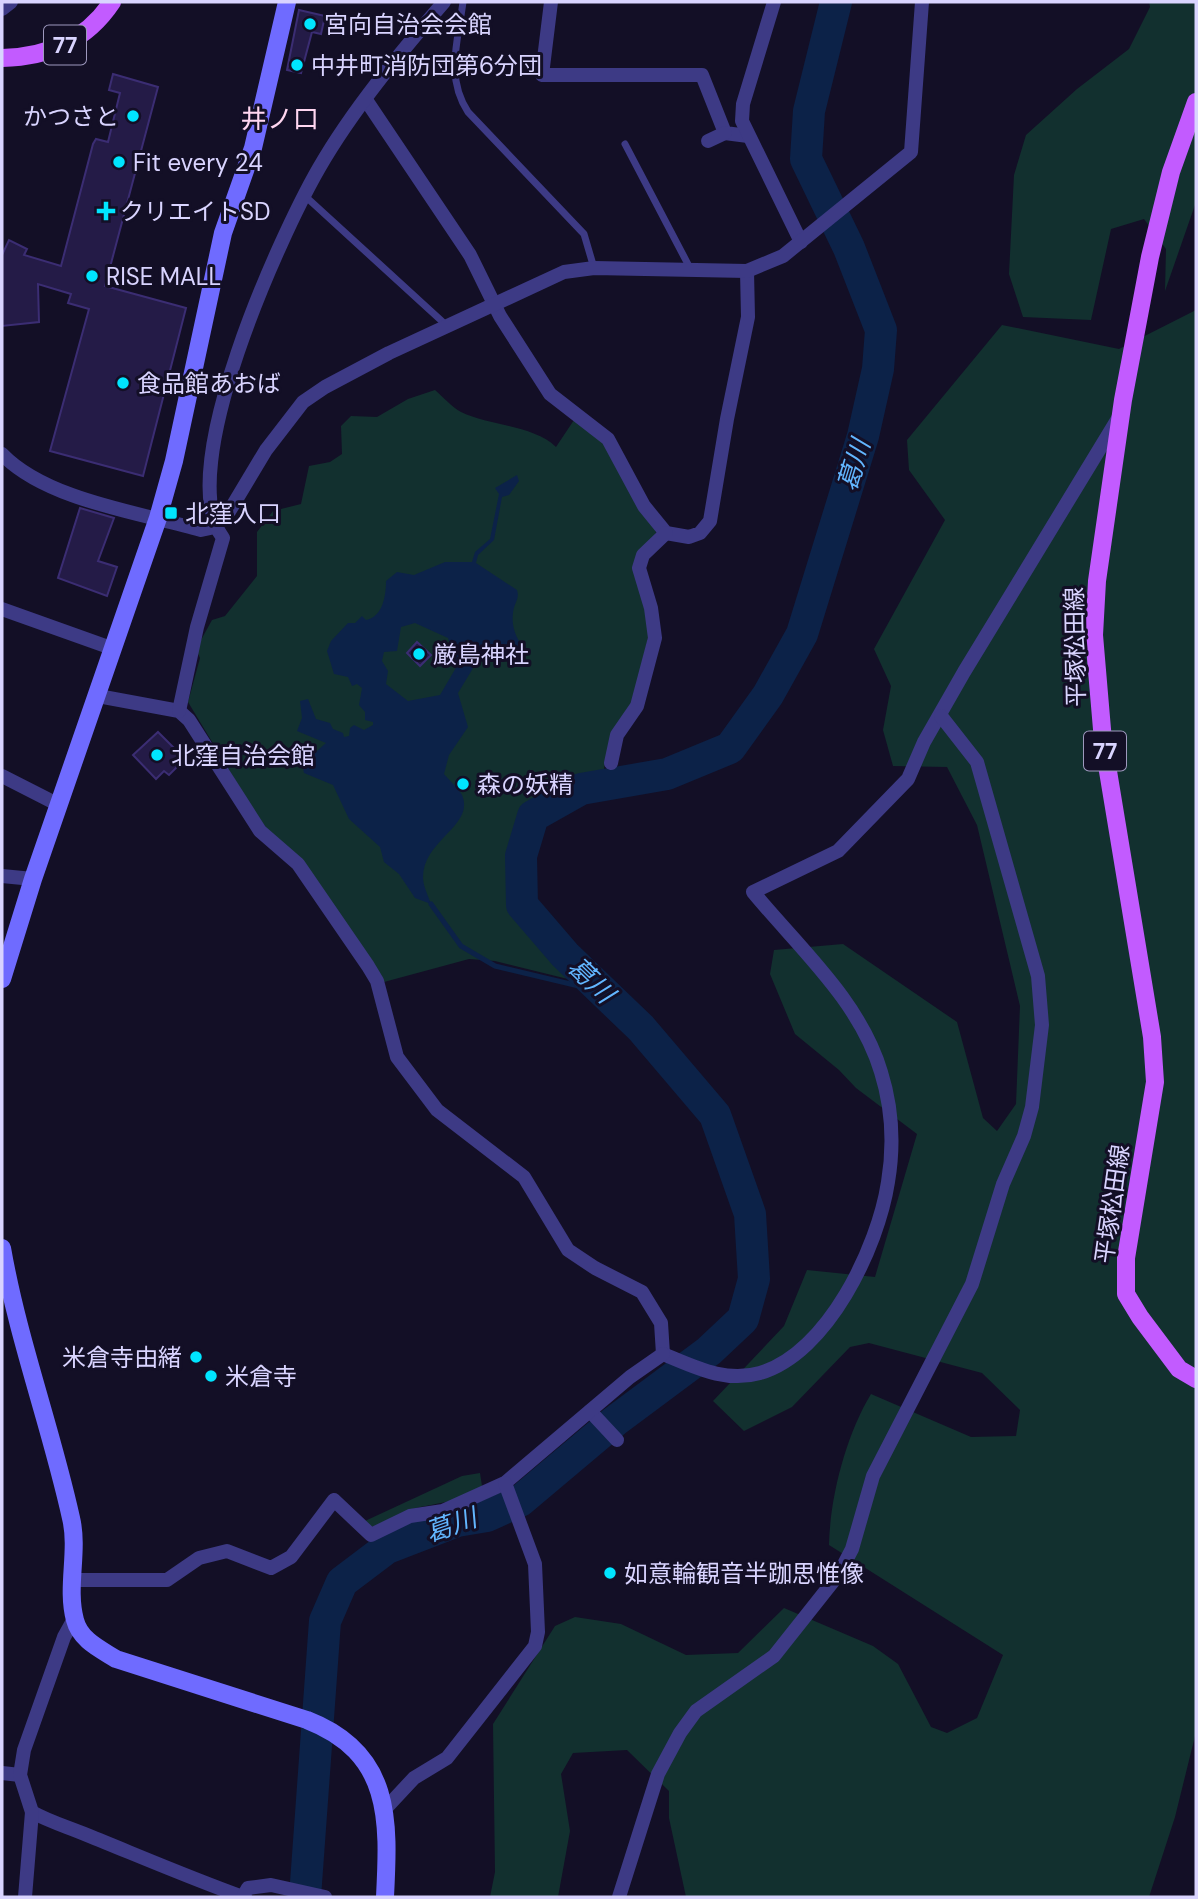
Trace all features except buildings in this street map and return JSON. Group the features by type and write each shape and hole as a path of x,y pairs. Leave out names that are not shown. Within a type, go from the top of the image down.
{"main road":[{"name":"77","path":"2,58 40,54 59,48 91,28 112,2"},
{"name":"平塚松田線","path":"1196,102 1171,172 1150,257 1122,413 1097,581 1094,635 1103,741 1152,1037 1155,1082 1126,1258 1126,1293 1140,1317 1180,1369 1196,1379"}],"street":[{"path":"2,9 11,2"},
{"path":"2,979 33,879 159,518 174,461 223,233 253,148 287,2"},
{"path":"179,711 197,627 223,538 215,527 210,468 224,401 252,311 320,166 366,100 443,2"},
{"path":"551,2 542,75 702,75 725,133"},
{"path":"774,2 743,104 742,121 801,242"},
{"path":"2,454 11,464 42,482 79,496 201,530 215,527 230,510 266,450 303,402 325,387 445,324 564,272 594,268 747,271 783,256 826,224 911,152 922,2"},
{"path":"366,100 470,255 500,316 550,394 608,439 644,506 666,533 689,537 700,533 710,522 748,317 747,271"},
{"path":"708,141 725,133 748,136"},
{"path":"669,1356 704,1371 727,1376 758,1373 779,1365 816,1335 857,1273 875,1230 888,1183 890,1112 882,1074 866,1032 821,972 753,892 838,851 908,779 924,741 941,716 964,672 1122,413"},
{"path":"611,763 617,735 637,706 655,638 651,608 639,568 643,555 666,533"},
{"path":"2,610 114,649"},
{"path":"98,696 179,711 203,740 260,831 298,864 368,966 377,981 397,1057 423,1092 437,1110 524,1177 568,1250 587,1264 642,1292 651,1301 661,1323 669,1356"},
{"path":"620,1897 658,1774 680,1733 696,1711 774,1656 832,1583 852,1549 873,1476 972,1284 1003,1184 1027,1126 1042,1025 1038,976 977,762 941,716"},
{"path":"2,776 59,805"},
{"path":"2,876 33,879"},
{"path":"2,1248 10,1295 72,1519 75,1545 74,1619 82,1634 93,1645 116,1659 307,1720 337,1735 354,1749 376,1780 386,1808 389,1833 385,1897"},
{"path":"73,1580 167,1580 199,1558 227,1551 271,1568 291,1557 334,1500 371,1535 410,1516 443,1511 506,1486 629,1377 669,1356"},
{"path":"590,1411 617,1440"},
{"path":"386,1808 414,1778 447,1758 535,1646 538,1632 535,1564 506,1486"},
{"path":"25,1897 32,1812 20,1775 24,1750 64,1637 74,1619"},
{"path":"2,1773 20,1775"},
{"path":"32,1812 167,1870 243,1897 248,1888 271,1885 323,1896"}],"lane":[{"path":"463,2 454,66 456,94 468,112 584,234 594,268"},
{"path":"625,144 691,270"},
{"path":"305,196 445,324"}],"green space":[{"path":"1149,2 1196,2 1196,202 1165,291 1166,249 1144,219 1111,229 1091,320 1023,317 1009,274 1014,175 1026,135 1077,89 1129,49 1150,7"},
{"path":"1196,310 1196,1732 1175,1817 1149,1897 686,1897 669,1818 669,1791 627,1750 573,1753 561,1774 570,1831 558,1897 490,1897 495,1872 493,1724 555,1626 575,1617 621,1624 686,1655 738,1653 784,1608 873,1646 898,1664 931,1727 947,1733 977,1718 1003,1655 829,1545 832,1507 847,1447 871,1394 971,1437 1016,1436 1020,1410 982,1373 869,1343 850,1347 792,1407 744,1431 713,1401 784,1326 807,1270 875,1277 917,1134 856,1088 839,1070 795,1034 770,974 774,950 843,944 957,1022 983,1118 997,1131 1016,1104 1020,1006 977,825 947,767 893,766 883,730 891,686 874,649 945,520 909,470 907,440 1002,325 1119,349"},
{"path":"435,390 461,412 536,434 556,447 574,420 606,442 654,524 656,533 640,554 649,633 634,701 611,732 604,769 567,783 546,796 533,809 523,825 511,861 512,898 517,916 538,945 576,981 495,961 469,959 384,982 255,813 188,702 200,658 196,649 212,620 225,616 257,576 257,532 273,511 301,504 309,466 330,462 342,454 341,426 351,416 377,417 408,399"},
{"path":"480,1473 482,1486 464,1497 411,1509 370,1527 365,1521 462,1476"}],"water":[{"path":"517,475 519,481 509,495 502,497 494,540 478,555 476,563 517,590 513,624 527,652 492,647 481,655 458,693 468,727 449,755 444,774 462,795 464,806 456,825 431,853 425,864 423,880 431,904 415,898 399,874 384,862 380,847 349,819 333,785 304,773 302,764 326,743 297,731 302,718 300,701 308,699 316,719 330,723 333,729 343,733 344,737 349,736 350,728 354,725 364,730 373,725 373,722 365,720 365,712 359,705 362,688 357,684 352,686 348,677 334,674 327,651 331,641 348,623 355,623 362,616 366,620 376,615 384,599 386,581 397,572 414,575 445,562 472,562 475,552 490,539 499,494 495,488","holes":["415,623 448,638 457,666 440,695 408,701 386,684 388,671 382,661 384,652 397,651 401,627"]}],"waterway":[{"name":"葛川","path":"305,1897 325,1621 342,1582 387,1548 457,1521 487,1516 520,1501 615,1421 709,1351 743,1319 754,1279 750,1214 715,1115 641,1028 565,955 522,905 521,856 533,816 581,789 667,774 730,748 768,695 802,634 863,436 878,369 881,330 849,248 806,159 809,111 836,2"},
{"path":"431,904 461,946 495,966 604,992"}],"place":[{"name":"宮向自治会会館","path":"310,24"},
{"name":"中井町消防団第6分団","path":"297,65"},
{"name":"かつさと","path":"133,116"},
{"name":"Fit every 24","path":"119,162"},
{"name":"クリエイトSD","path":"106,211"},
{"name":"RISE MALL","path":"92,276"},
{"name":"食品館あおば","path":"123,383"},
{"name":"北窪入口","path":"171,513"},
{"name":"厳島神社","path":"419,654"},
{"name":"北窪自治会館","path":"157,755"},
{"name":"森の妖精","path":"463,784"},
{"name":"米倉寺由緒","path":"196,1357"},
{"name":"米倉寺","path":"211,1376"},
{"name":"如意輪観音半跏思惟像","path":"610,1573"}],"district":[{"name":"井ノ口","path":"280,119"}]}
